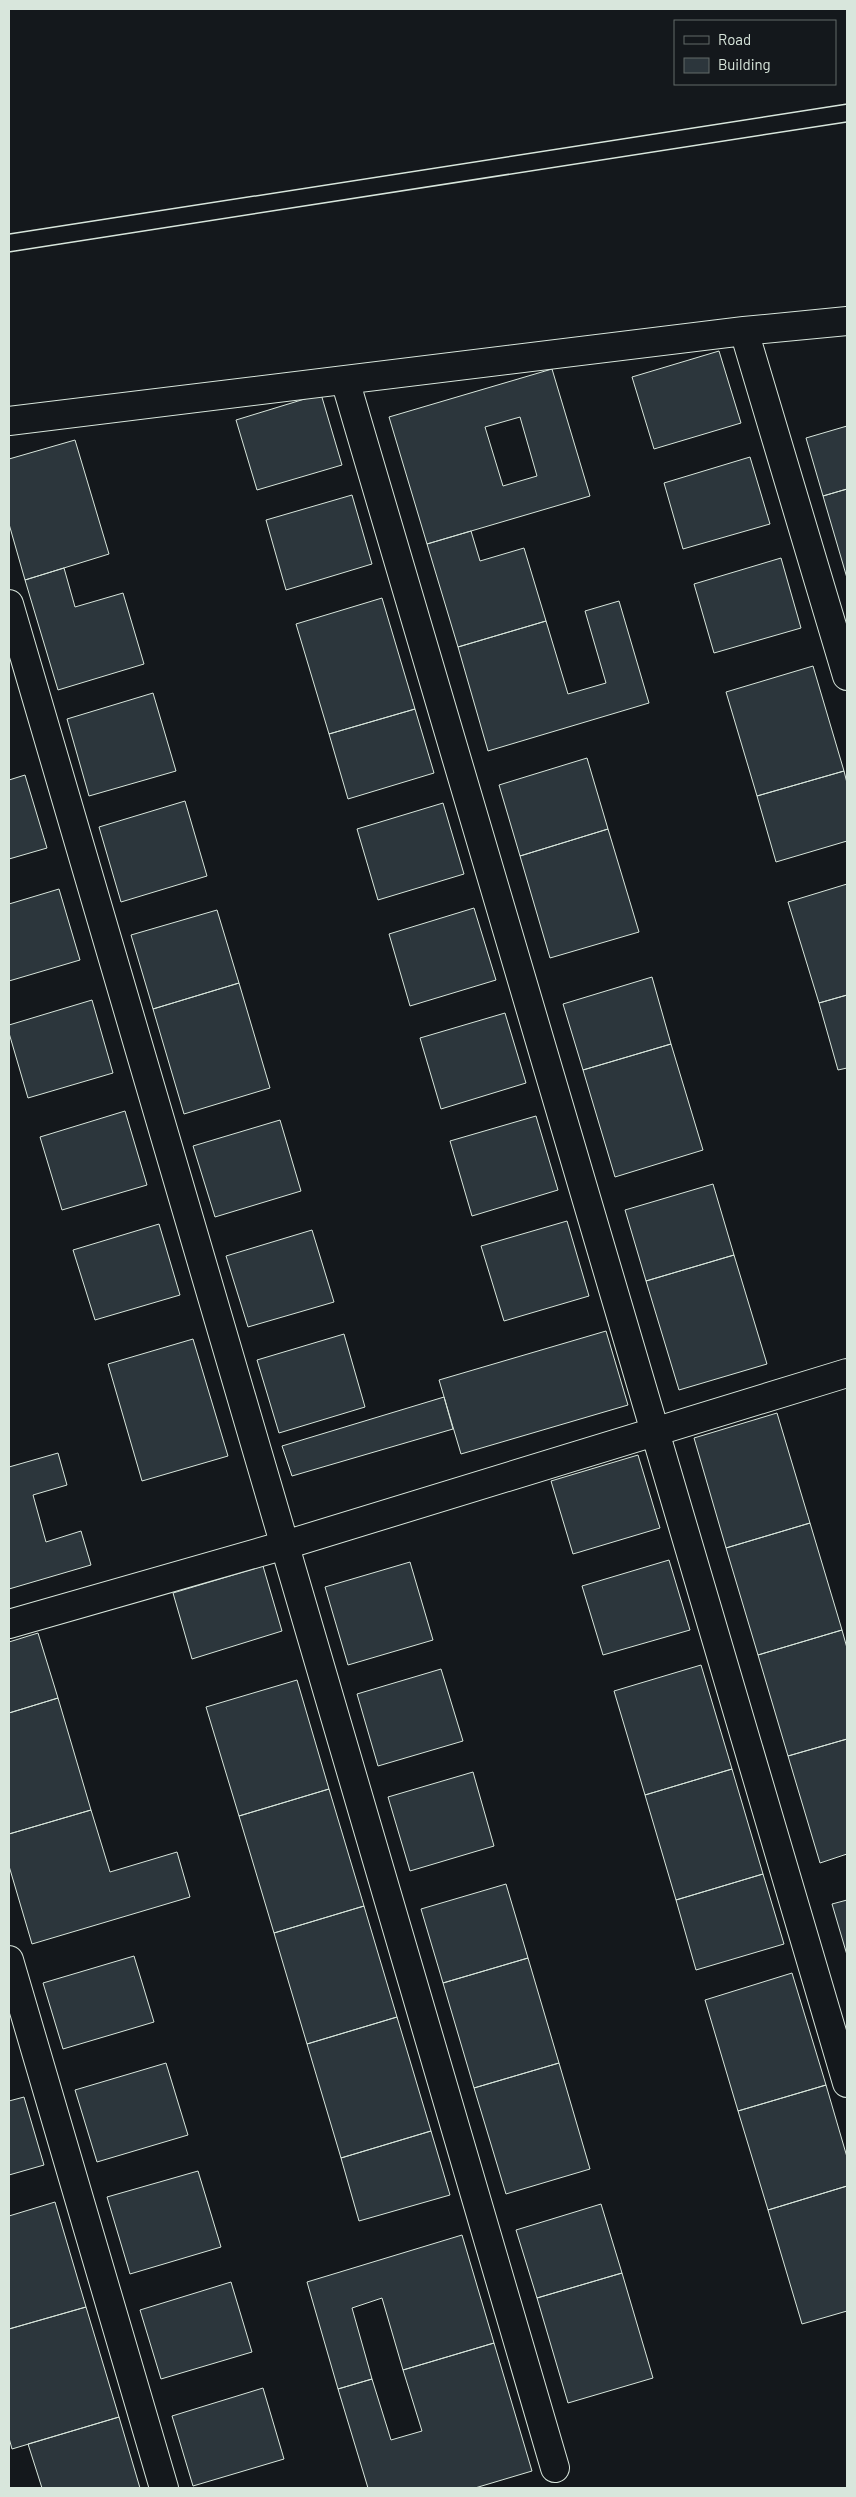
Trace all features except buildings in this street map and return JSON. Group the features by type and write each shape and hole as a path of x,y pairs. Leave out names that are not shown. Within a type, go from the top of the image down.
{"street":[{"path":"9,421 744,331 847,321"},
{"path":"744,331 847,676"},
{"path":"345,380 847,2083"},
{"path":"9,604 555,2468"},
{"path":"9,1624 655,1433 847,1373"},
{"path":"9,1960 164,2488"}],"lane":[{"path":"9,243 847,113"}]}
